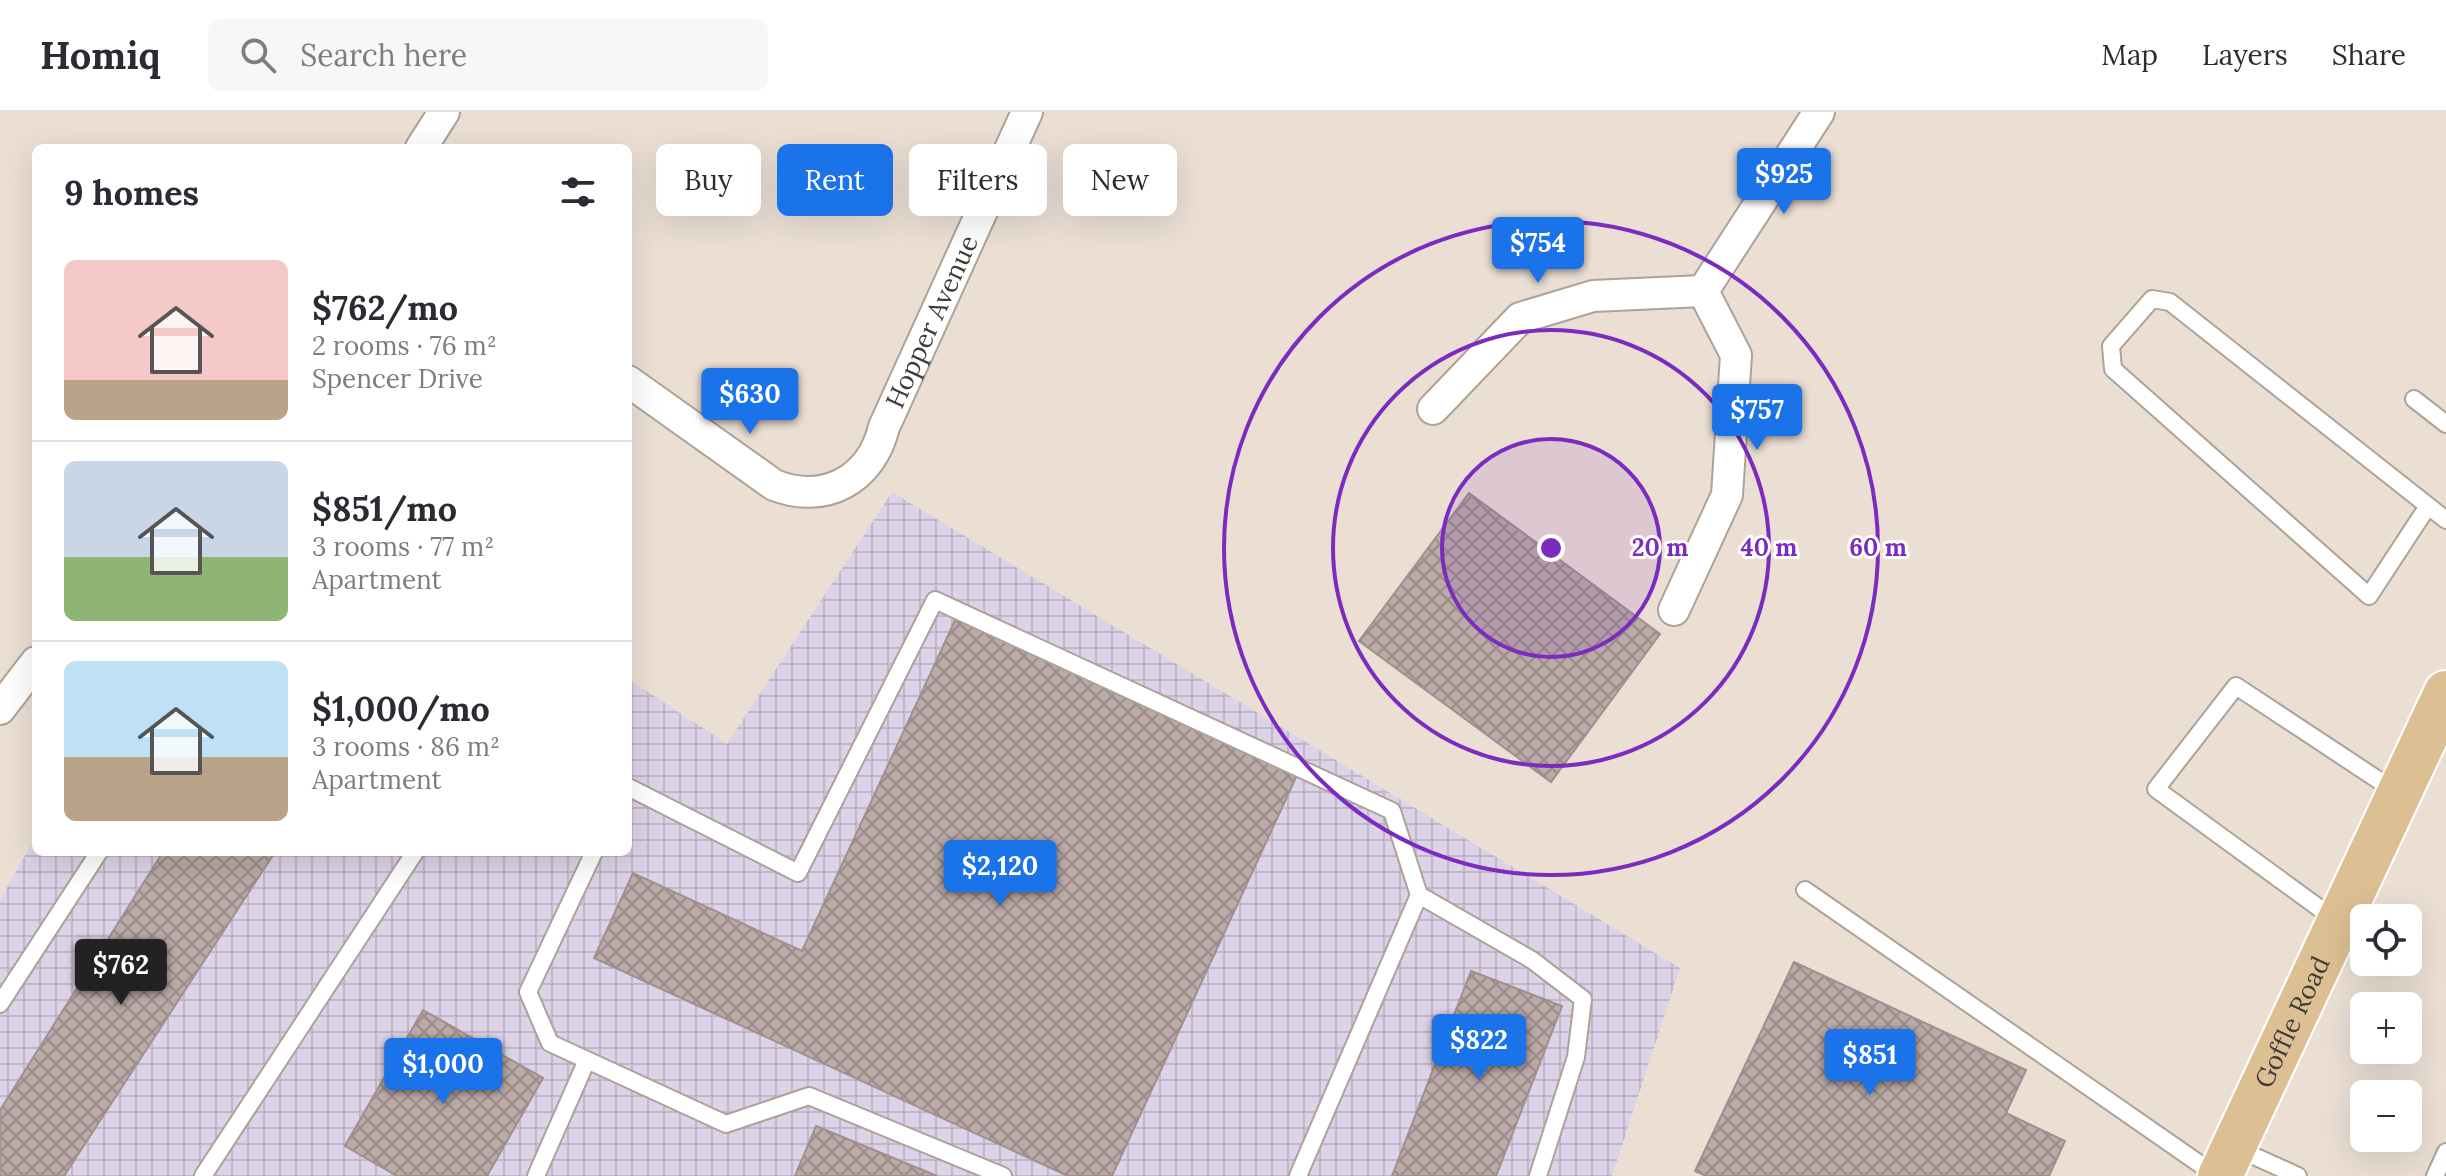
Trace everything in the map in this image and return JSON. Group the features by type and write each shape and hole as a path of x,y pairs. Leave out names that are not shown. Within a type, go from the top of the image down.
{"main road":[{"name":"Goffle Road","path":"2223,1166 2398,794 2440,721"}],"street":[{"path":"424,144 444,112"},
{"name":"Hopper Avenue","path":"632,384 761,477 798,493 824,492 848,483 867,465 880,444 884,427 1027,112"},
{"path":"1703,291 1819,112"},
{"path":"1433,409 1520,318 1593,296 1703,291"},
{"path":"1674,610 1727,495 1736,355 1703,291"},
{"path":"0,709 32,667"}],"lane":[{"path":"2428,506 2369,596 2113,369 2111,346 2152,299 2170,302 2446,520"},
{"path":"2414,399 2446,424"},
{"path":"632,789 798,873 935,600 1392,811 1419,895 1298,1176"},
{"path":"2338,922 2156,789 2236,686 2398,794"},
{"path":"0,1004 96,856"},
{"path":"203,1176 412,856"},
{"path":"592,856 528,992 550,1043 726,1124 809,1096 1003,1176"},
{"path":"1805,890 2223,1166 2298,1176"},
{"path":"1419,895 1532,960 1583,999 1576,1057 1538,1176"},
{"path":"536,1176 587,1060"},
{"path":"2435,1176 2446,1152"}],"shaded area":[{"path":"892,492 1680,968 1612,1176 0,1176 0,900 32,843 32,856 632,856 632,682 727,744"}],"building":[{"path":"1469,493 1660,634 1551,782 1359,641"},
{"path":"957,616 1298,773 1112,1176 1068,1176 594,958 633,873 802,951"},
{"path":"160,856 272,856 64,1176 0,1176 0,1110"},
{"path":"1794,962 2026,1070 2006,1113 2065,1141 2049,1176 1706,1176 1695,1171"},
{"path":"1471,971 1562,1006 1496,1176 1392,1176"},
{"path":"423,1010 543,1078 487,1176 397,1176 345,1146"},
{"path":"816,1126 937,1176 795,1176"}]}
